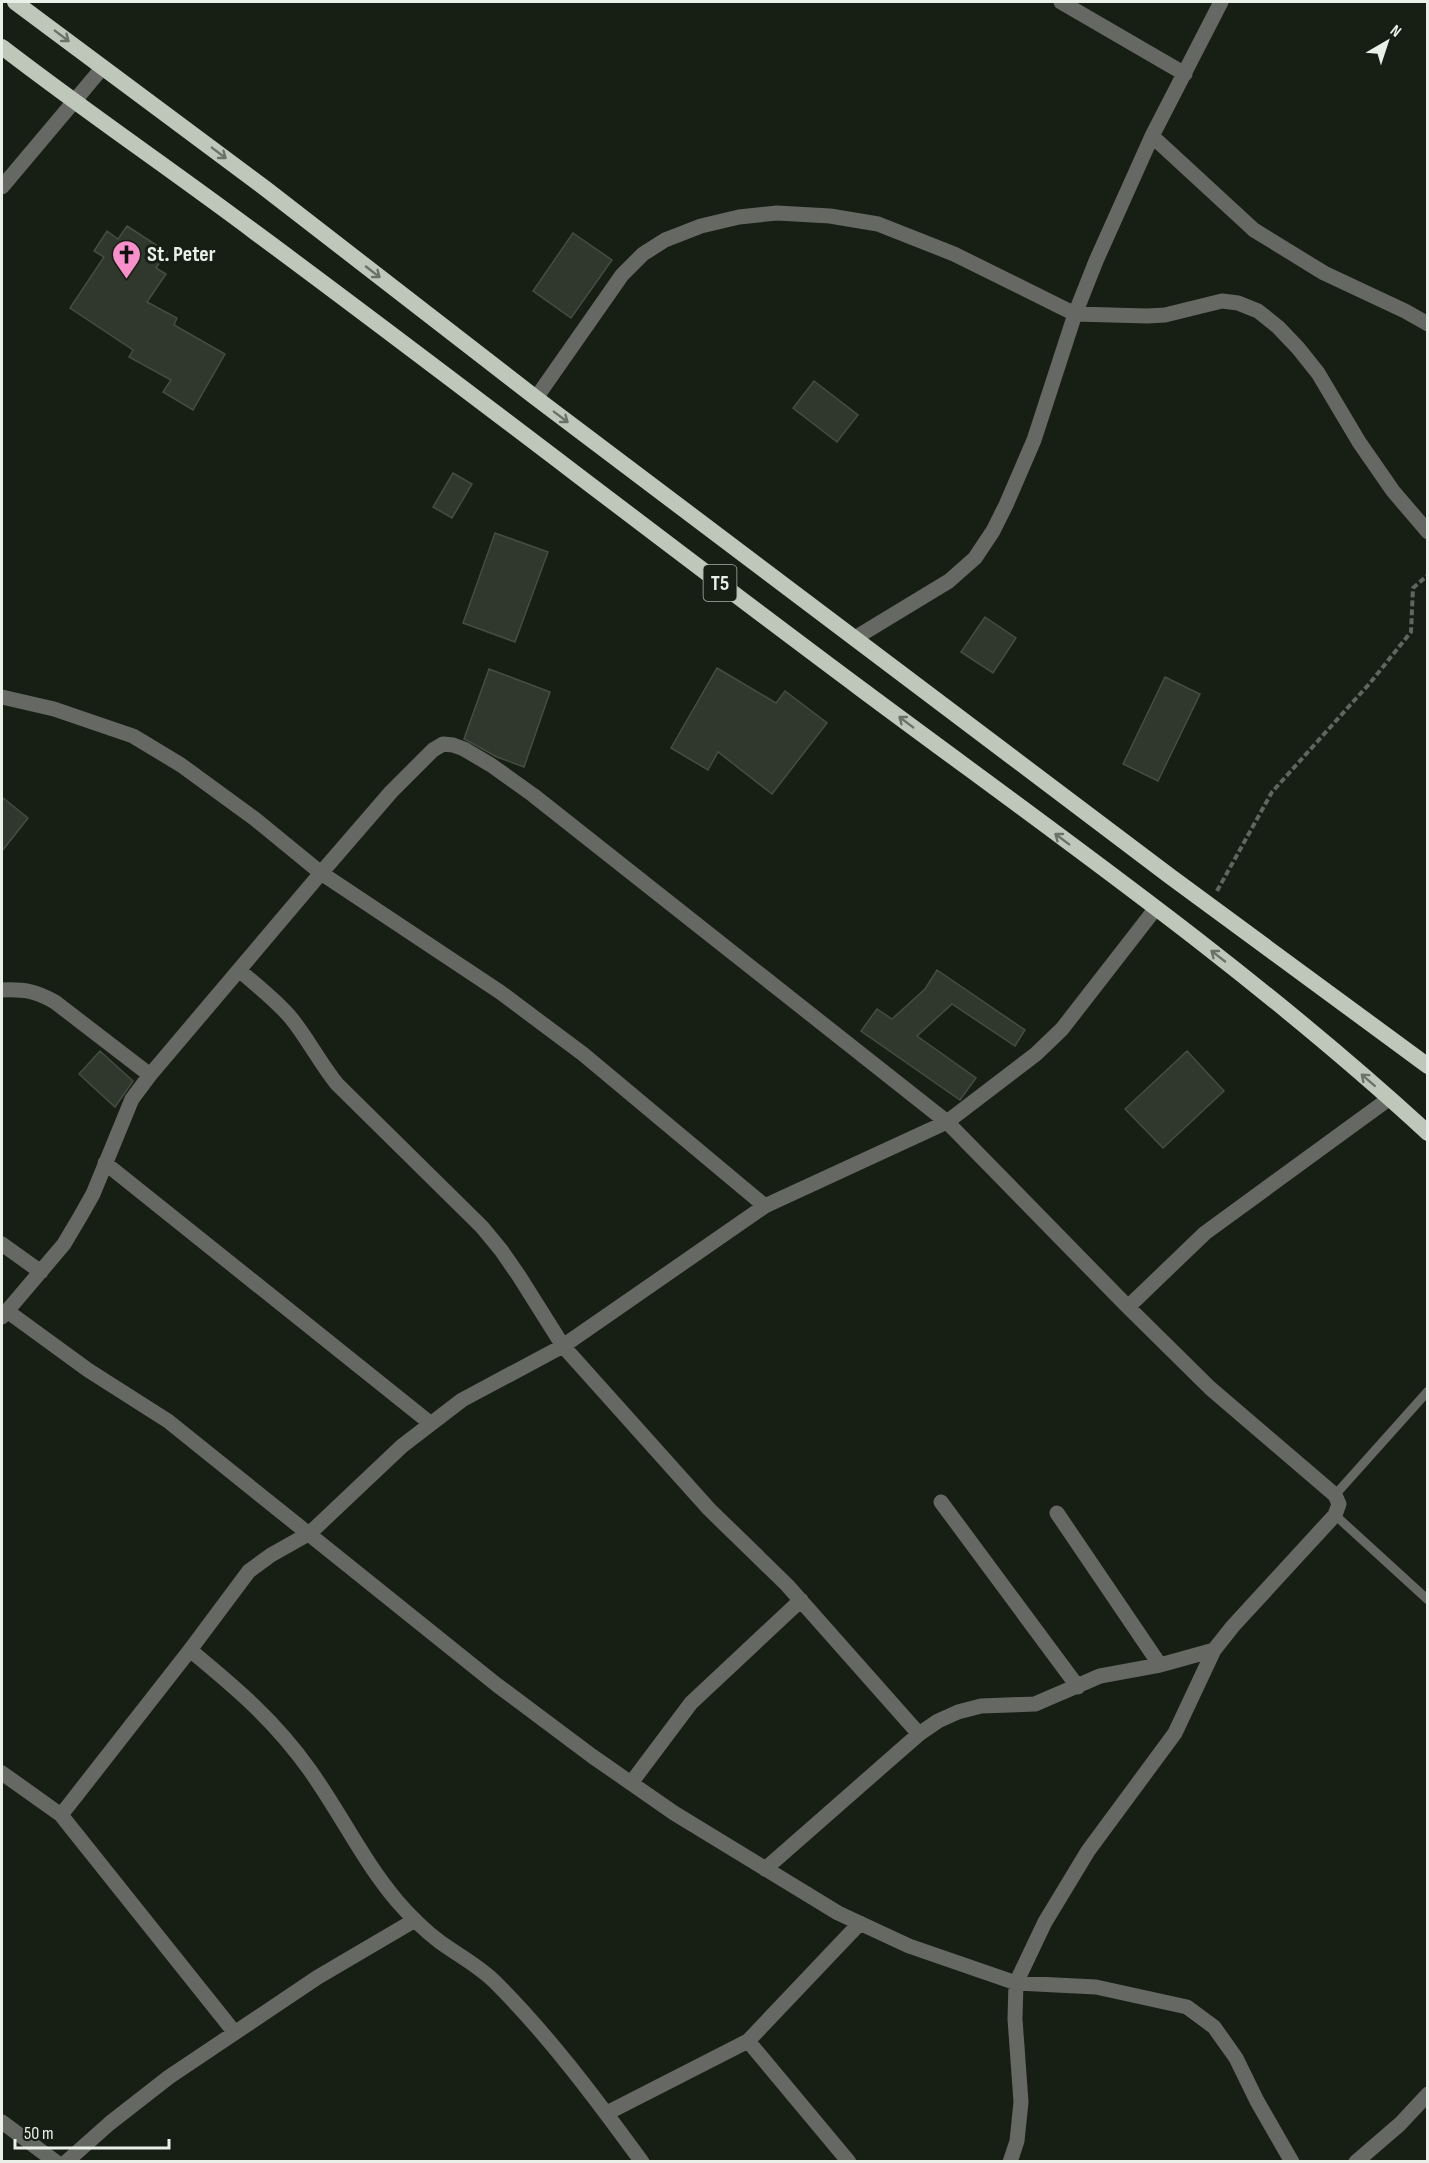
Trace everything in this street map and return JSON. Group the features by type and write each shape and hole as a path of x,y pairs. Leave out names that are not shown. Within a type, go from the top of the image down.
{"highway":[{"name":"T5","path":"15,2 266,189 536,398 1210,905 1428,1066"},
{"name":"T5","path":"2,47 73,102 254,231 814,654 1156,908 1299,1020 1428,1133"}],"street":[{"path":"1061,2 1185,74"},
{"path":"855,638 949,581 975,558 1006,505 1034,441 1075,314 1152,136 1221,2"},
{"path":"2,188 103,67"},
{"path":"1152,136 1254,230 1324,273 1428,324"},
{"path":"536,398 622,275 643,254 664,240 701,226 739,217 777,213 830,216 878,224 954,254 1075,314 1122,317 1165,315 1222,301 1238,303 1258,311 1292,341 1318,373 1359,442 1393,491 1428,532"},
{"path":"2,697 54,709 133,736 181,765 255,819 321,873 500,992 583,1054 765,1206"},
{"path":"1010,2162 1017,2140 1021,2102 1015,2019 1016,1983 1045,1922 1088,1851 1175,1733 1214,1650 1233,1626 1335,1515 1339,1504 1335,1495 1210,1388 947,1122 533,795 491,765 453,745 444,744 413,769 391,792 150,1075 132,1099 93,1194 64,1244 4,1314 168,1421 497,1685 631,1783 674,1813 838,1913 909,1946 1016,1983 1096,1987 1187,2007 1214,2027 1236,2058 1257,2101 1292,2162"},
{"path":"61,1815 249,1571 271,1555 310,1533 402,1446 462,1400 563,1346 765,1206 947,1122 1027,1061 1062,1029 1156,908"},
{"path":"239,970 290,1017 337,1084 482,1227 519,1276 563,1346 710,1509 801,1600 919,1734"},
{"path":"2,990 24,989 39,992 150,1075"},
{"path":"1128,1307 1205,1233 1389,1098"},
{"path":"105,1163 430,1423"},
{"path":"2,1245 41,1272"},
{"path":"941,1502 1078,1687"},
{"path":"1057,1514 1160,1665"},
{"path":"631,1783 691,1703 801,1600"},
{"path":"190,1650 239,1690 270,1720 308,1768 378,1876 414,1920 493,1980 557,2049 642,2162"},
{"path":"765,1869 919,1734 938,1721 958,1712 981,1706 1035,1704 1100,1676 1160,1665 1214,1650"},
{"path":"2,1773 61,1815 235,2033"},
{"path":"66,2162 140,2098 318,1977 414,1920"},
{"path":"607,2113 748,2041 860,1923"},
{"path":"748,2041 849,2162"},
{"path":"1356,2162 1400,2124 1428,2094"},
{"path":"2,2122 56,2162"}],"lane":[{"path":"1335,1495 1428,1391"},
{"path":"1335,1515 1428,1600"}],"path":[{"path":"1210,905 1272,792 1371,683 1411,632 1413,588 1428,575"}],"building":[{"path":"127,226 167,252 156,268 166,274 147,302 177,318 174,325 225,354 193,410 163,392 171,380 129,357 133,350 70,308 104,257 94,251 107,231 118,239"},
{"path":"573,233 612,260 571,318 533,291"},
{"path":"814,381 858,415 837,442 793,408"},
{"path":"453,473 472,484 452,518 433,507"},
{"path":"495,533 548,552 515,642 463,623"},
{"path":"985,617 1016,638 993,673 961,652"},
{"path":"717,668 776,703 785,691 827,723 772,794 718,752 708,770 671,748"},
{"path":"489,669 550,692 524,767 497,757 464,739"},
{"path":"1165,677 1200,694 1158,781 1123,764"},
{"path":"2,797 28,818 2,851"},
{"path":"937,970 1025,1030 1015,1046 952,1004 917,1036 976,1078 960,1100 861,1031 877,1009 892,1019 925,989"},
{"path":"100,1051 133,1081 115,1107 79,1074"},
{"path":"1187,1051 1224,1091 1163,1148 1125,1109"}],"place":[{"name":"St. Peter","path":"126,280"}]}
